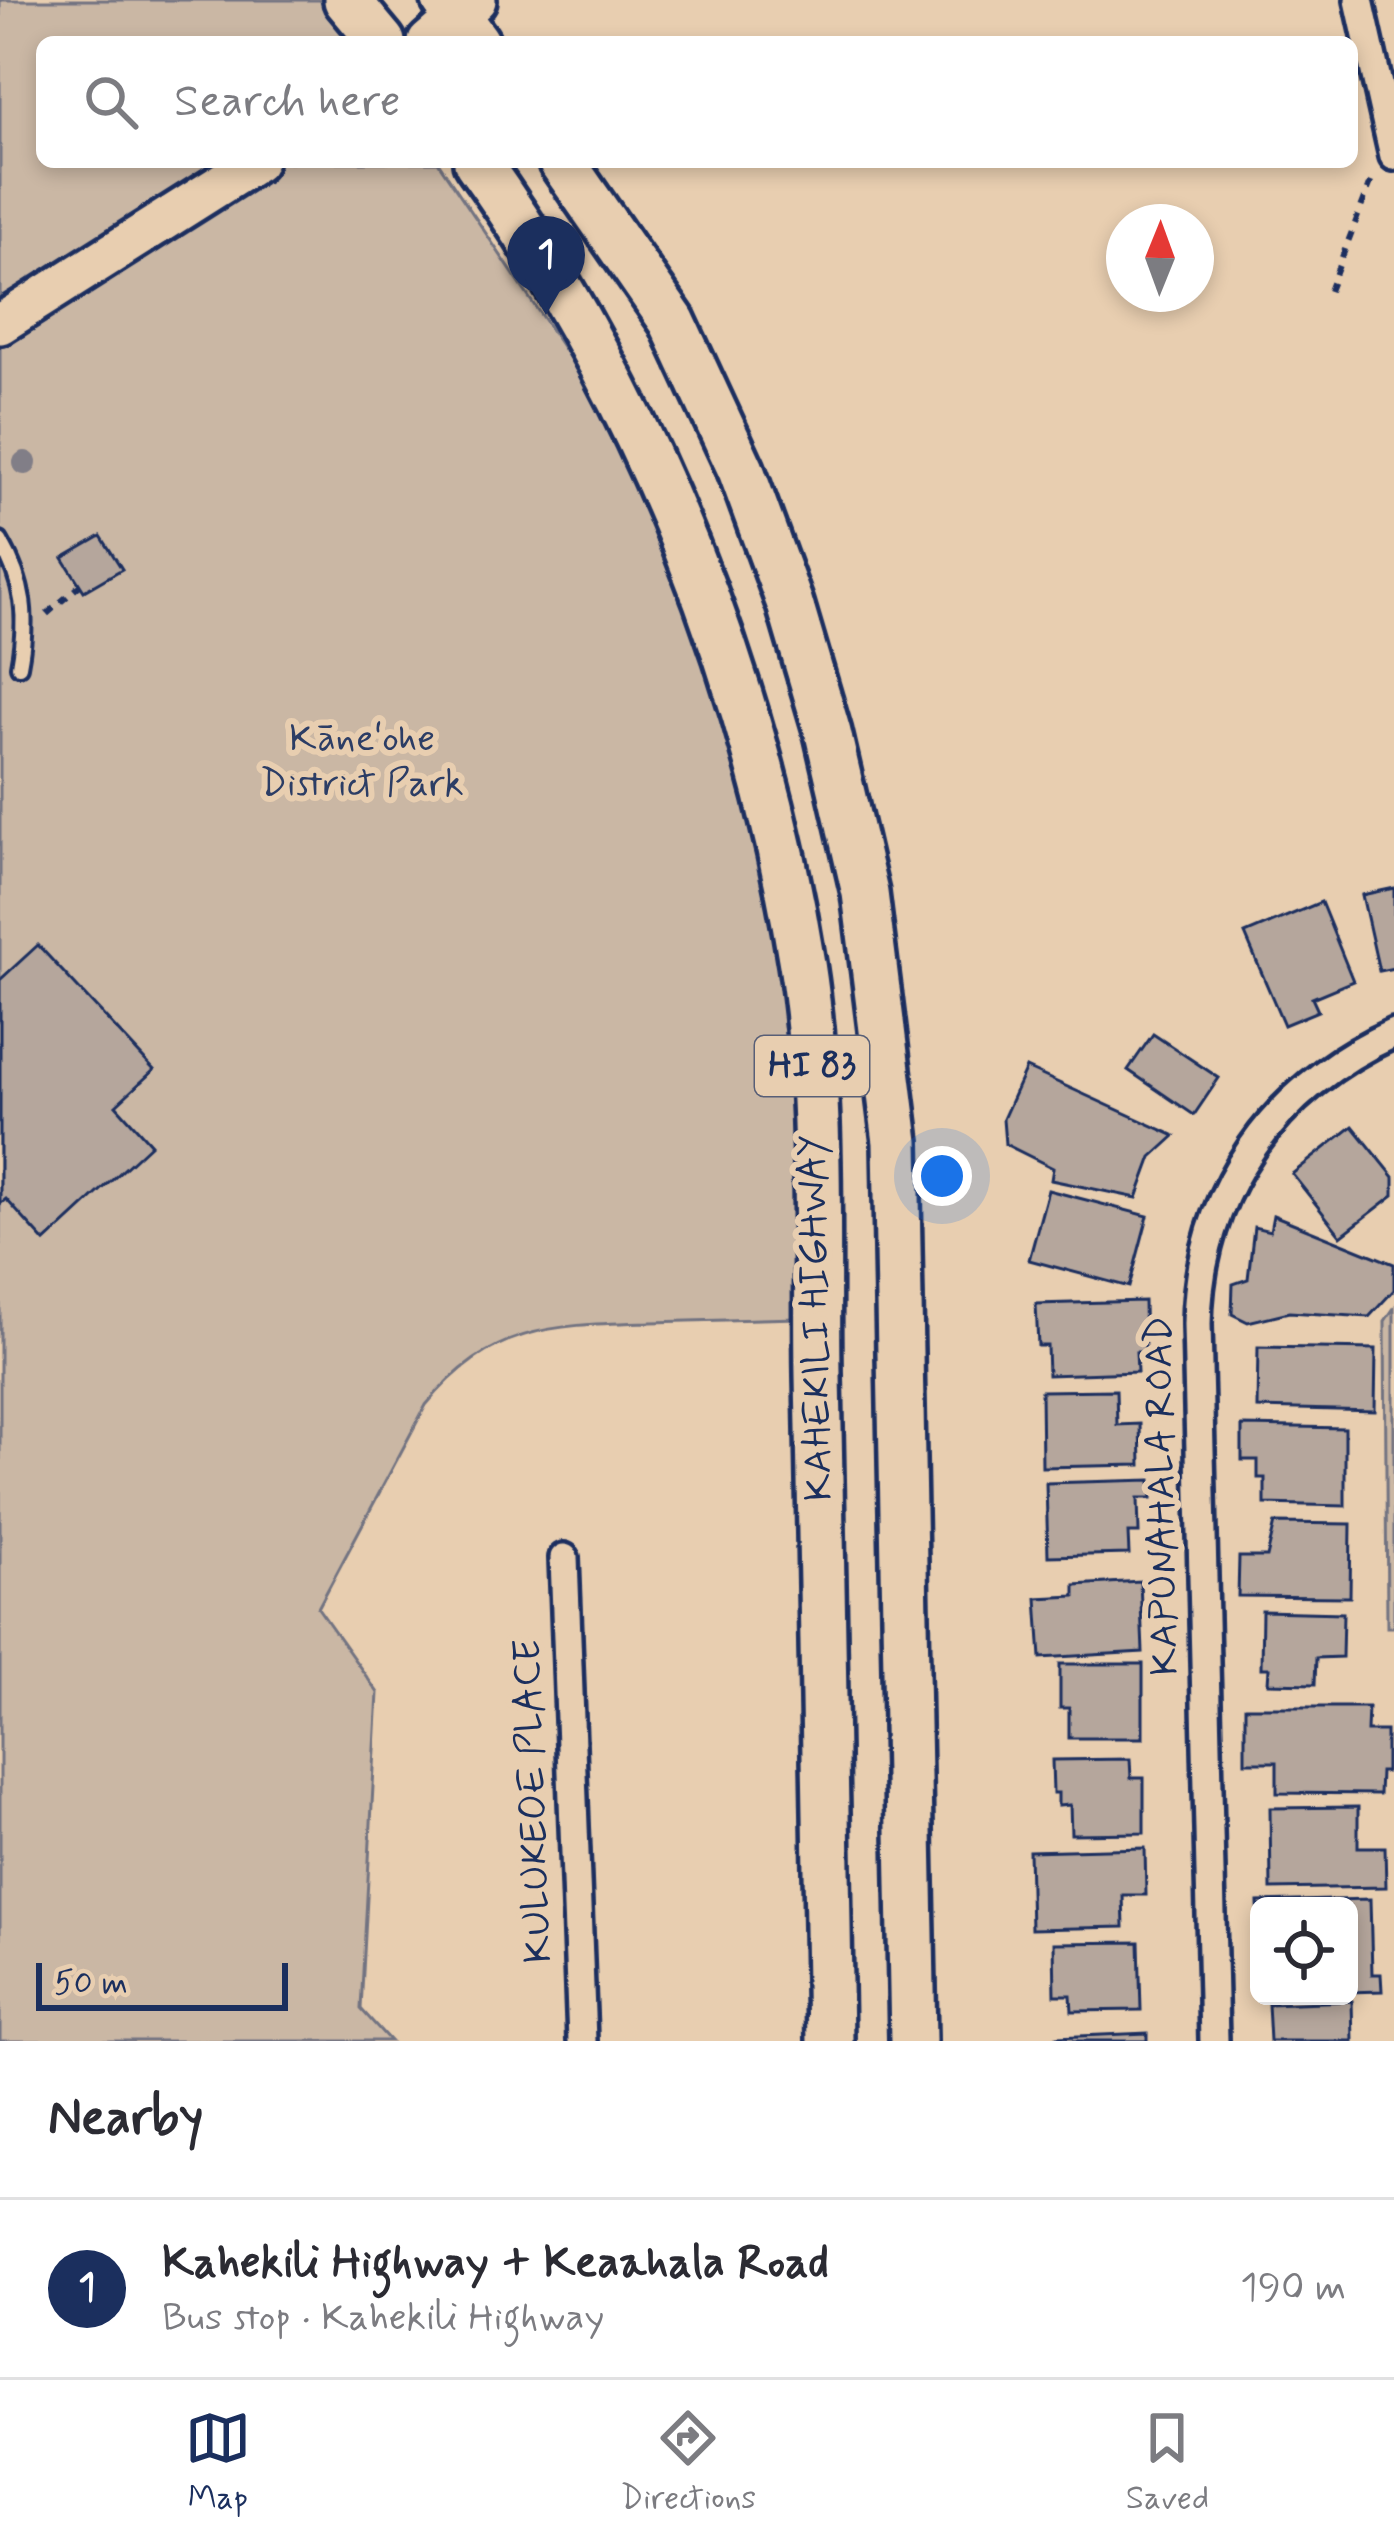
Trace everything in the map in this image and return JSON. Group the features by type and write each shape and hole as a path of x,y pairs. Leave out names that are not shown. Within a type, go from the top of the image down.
{"main road":[{"path":"347,0 377,36"},
{"name":"KAHEKILI HIGHWAY","path":"482,168 532,238 579,320 706,601 761,782 802,965 814,1144 830,2041"},
{"name":"KAHEKILI HIGHWAY","path":"566,168 672,321 741,470 790,604 828,733 865,893 896,1142 913,2041"}],"street":[{"path":"1359,0 1386,156"},
{"path":"0,324 247,168"},
{"name":"KAPUNAHALA ROAD","path":"1214,2041 1197,1324 1205,1250 1231,1180 1272,1118 1330,1067 1394,1033"},
{"name":"KULUKEOE PLACE","path":"564,1558 582,2041"}],"lane":[{"path":"0,541 24,589 26,627 19,666"}],"path":[{"path":"1329,291 1386,156"},
{"path":"26,627 42,622 56,601 80,585"}],"green space":[{"name":"Kāneʻohe District Park","path":"0,0 320,0 347,36 36,36 36,168 442,168 573,363 686,582 737,731 793,995 800,1318 616,1323 527,1334 476,1358 426,1405 318,1608 378,1693 361,2009 390,2041 0,2041"},
{"path":"1394,1308 1394,1627 1387,1627 1385,1321"}],"building":[{"path":"101,536 122,569 84,591 63,558"},
{"path":"1394,888 1394,968 1379,971 1362,895"},
{"path":"1321,902 1353,981 1312,998 1318,1011 1284,1025 1245,934"},
{"path":"38,945 154,1070 116,1105 151,1144 45,1242 6,1199 0,1204 0,980"},
{"path":"1153,1034 1219,1078 1194,1115 1128,1070"},
{"path":"1026,1068 1175,1136 1152,1157 1137,1198 1051,1180 1053,1168 1005,1144 1003,1119"},
{"path":"1353,1126 1394,1177 1394,1195 1341,1236 1292,1174"},
{"path":"1048,1190 1148,1216 1129,1287 1029,1260"},
{"path":"1273,1215 1394,1264 1394,1290 1369,1317 1289,1312 1248,1322 1232,1314 1233,1284 1248,1279 1254,1227 1270,1231"},
{"path":"1144,1301 1145,1352 1136,1352 1137,1372 1048,1375 1047,1346 1038,1346 1036,1304"},
{"path":"1258,1347 1376,1349 1375,1411 1257,1408"},
{"path":"1116,1390 1117,1425 1140,1424 1141,1465 1042,1467 1041,1391"},
{"path":"1242,1426 1345,1428 1345,1506 1265,1504 1265,1478 1258,1478 1258,1460 1242,1460"},
{"path":"1151,1480 1152,1498 1138,1498 1139,1533 1128,1533 1129,1554 1048,1556 1046,1483"},
{"path":"1275,1523 1351,1524 1350,1597 1238,1596 1239,1557 1267,1557"},
{"path":"1140,1581 1143,1652 1041,1658 1037,1598 1075,1596 1075,1585"},
{"path":"1262,1611 1343,1613 1342,1657 1316,1658 1315,1684 1268,1683 1269,1668 1261,1668"},
{"path":"1060,1664 1143,1664 1143,1738 1069,1738 1069,1708 1060,1708"},
{"path":"1245,1707 1368,1707 1367,1731 1386,1731 1386,1772 1380,1772 1379,1794 1277,1793 1277,1762 1245,1762"},
{"path":"1130,1759 1131,1778 1144,1778 1144,1833 1071,1834 1070,1805 1058,1806 1058,1793 1053,1793 1052,1760"},
{"path":"1358,1807 1358,1847 1385,1847 1386,1887 1271,1889 1270,1808"},
{"path":"1145,1848 1146,1895 1123,1895 1124,1927 1031,1929 1029,1851"},
{"path":"1358,1899 1370,1899 1372,1974 1381,1974 1382,1991 1358,1992"},
{"path":"1139,1942 1141,2010 1072,2011 1071,1995 1055,1995 1054,1943"},
{"path":"1268,2005 1352,2005 1353,2041 1270,2041"},
{"path":"1147,2033 1147,2041 1057,2041 1057,2037"}],"place":[{"name":"Kahekili Highway + Keaahala Road","path":"546,315"}]}
